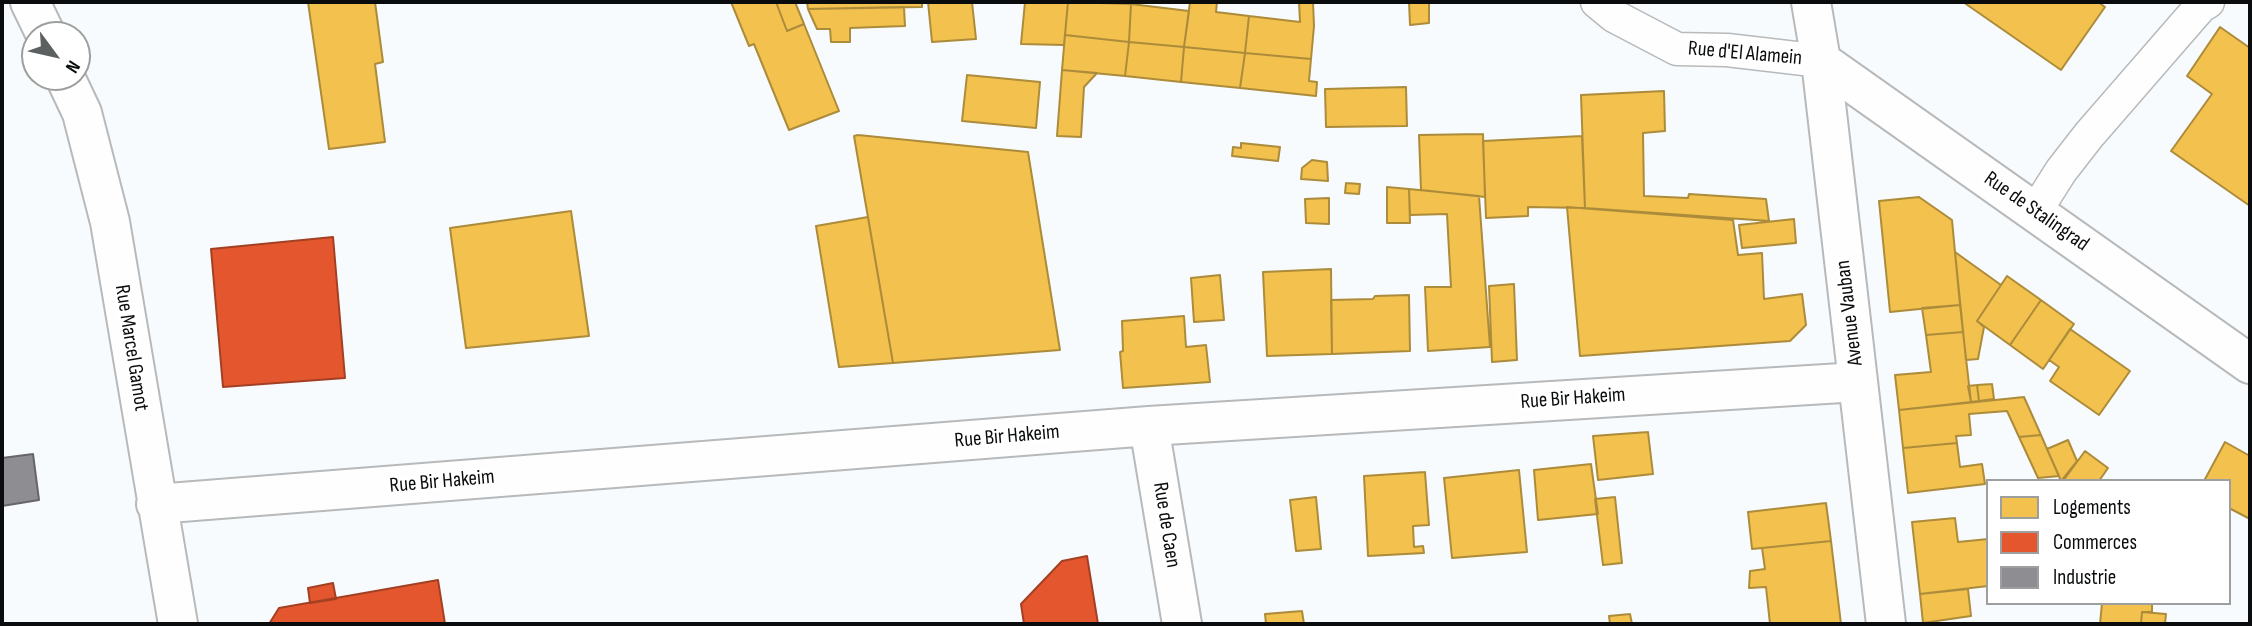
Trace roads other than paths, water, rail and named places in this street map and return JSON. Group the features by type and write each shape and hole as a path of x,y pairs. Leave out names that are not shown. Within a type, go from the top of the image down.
{"street":[{"path":"30,2 39,21"},
{"name":"Avenue Vauban","path":"1811,2 1821,61 1885,624"},
{"name":"Rue de Stalingrad","path":"1821,61 2250,364"},
{"name":"Rue Marcel Gamot","path":"72,91 82,113 110,222 178,624"},
{"name":"Rue Bir Hakeim","path":"156,504 1149,426 1858,382"},
{"name":"Rue de Caen","path":"1149,426 1182,624"}],"lane":[{"name":"Rue d'El Alamein","path":"1597,2 1614,16 1677,49 1727,50 1821,61"},
{"path":"2035,212 2061,171 2089,135 2201,6 2208,2"}]}
